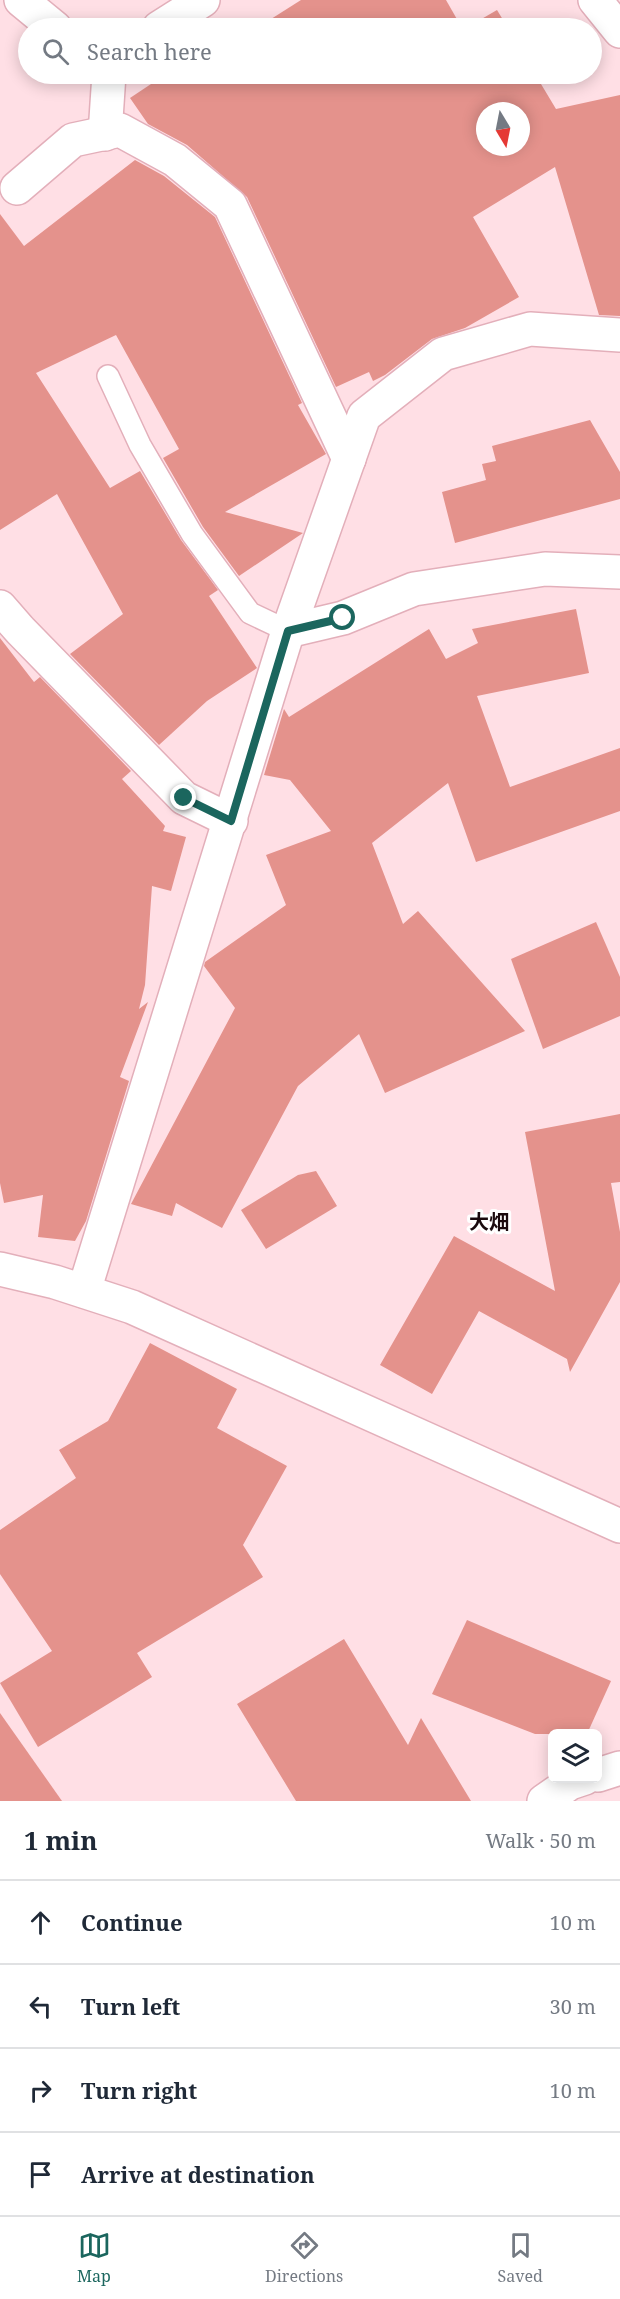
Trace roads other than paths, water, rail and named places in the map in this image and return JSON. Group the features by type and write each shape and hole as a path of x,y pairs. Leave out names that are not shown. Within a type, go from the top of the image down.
{"street":[{"path":"21,0 43,18"},
{"path":"175,18 203,0"},
{"path":"595,0 620,31"},
{"path":"105,134 108,84"},
{"path":"17,188 73,140 120,130 176,160 230,205 349,459"},
{"path":"84,1291 288,631 364,416 443,354 530,329 620,335"},
{"path":"288,631 343,618 414,589 545,569 620,572"},
{"path":"3,617 184,798 231,821"},
{"path":"0,1269 84,1291 132,1307 620,1526"},
{"path":"576,1788 620,1768"}],"lane":[{"path":"108,376 141,445 192,534 250,613 288,631"}],"district":[{"name":"大畑","path":"489,1222"}]}
